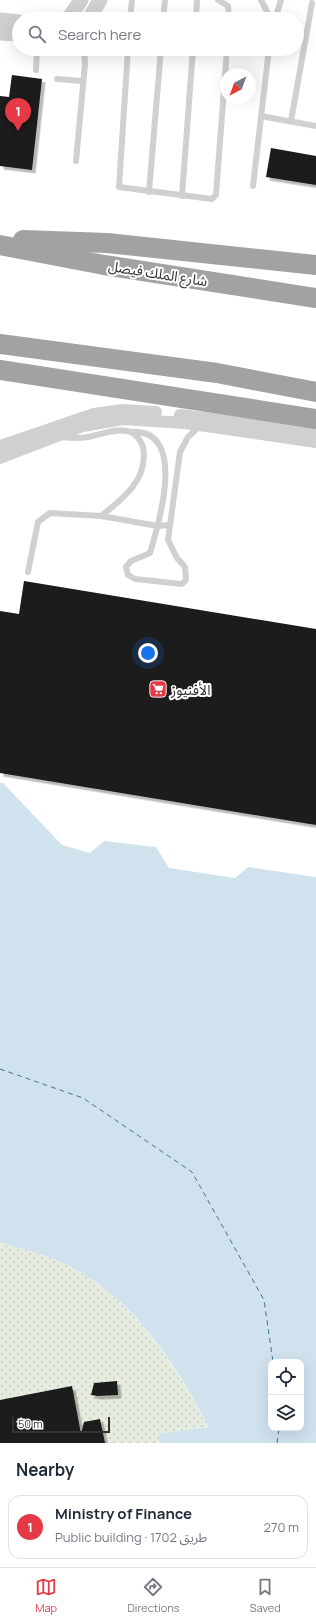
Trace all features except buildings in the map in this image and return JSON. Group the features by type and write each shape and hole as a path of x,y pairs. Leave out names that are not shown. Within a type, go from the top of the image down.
{"highway":[{"name":"شارع الملك فيصل","path":"0,239 107,243 316,265"},
{"name":"شارع الملك فيصل","path":"0,245 104,266 316,298"},
{"path":"0,344 217,373 315,391"},
{"path":"2,371 316,420"}],"street":[{"path":"74,12 81,0"},
{"path":"93,12 100,0"},
{"path":"0,20 12,21"},
{"path":"0,33 12,34"},
{"path":"0,446 94,414 122,410 212,418 316,432"},
{"path":"0,458 96,423 123,419 201,425 316,442"}],"lane":[{"path":"131,12 132,0"},
{"path":"164,12 165,0"},
{"path":"196,12 197,0"},
{"path":"218,0 228,6 228,12"},
{"path":"261,0 268,12"},
{"path":"277,12 281,0"},
{"path":"304,48 312,2"},
{"path":"36,70 37,56"},
{"path":"76,161 84,56"},
{"path":"127,56 118,184 122,189 212,199 216,195 226,56"},
{"path":"149,192 160,56"},
{"path":"182,196 192,56"},
{"path":"253,186 268,56"},
{"path":"291,122 303,56"},
{"path":"57,79 82,81"},
{"path":"261,116 316,126"},
{"path":"55,437 86,438 120,430 131,432 139,431 153,437 158,442 164,458 166,475 158,526 150,553 132,561 126,567 128,575 135,579 182,584 186,580 185,567 177,558 168,540 180,452 188,437 201,425"},
{"path":"101,516 127,496 140,474 144,455 142,444 131,432"},
{"path":"28,572 38,522 50,513 101,516 158,526 170,525"}],"shaded area":[{"path":"0,1242 61,1262 87,1276 110,1293 148,1332 165,1355 209,1427 158,1434 160,1443 0,1443"}],"water":[{"path":"0,783 3,783 62,845 90,853 104,841 156,847 169,868 235,878 248,867 316,877 316,1443 160,1443 158,1434 209,1427 180,1377 165,1354 130,1311 87,1276 61,1262 0,1242"}],"ferry route":[{"path":"0,1069 83,1098 192,1172 264,1300 273,1359"},
{"path":"277,1443 279,1431"}],"place":[{"name":"Ministry of Finance","path":"18,131"},
{"name":"الأفنيوز","path":"158,689"}]}
